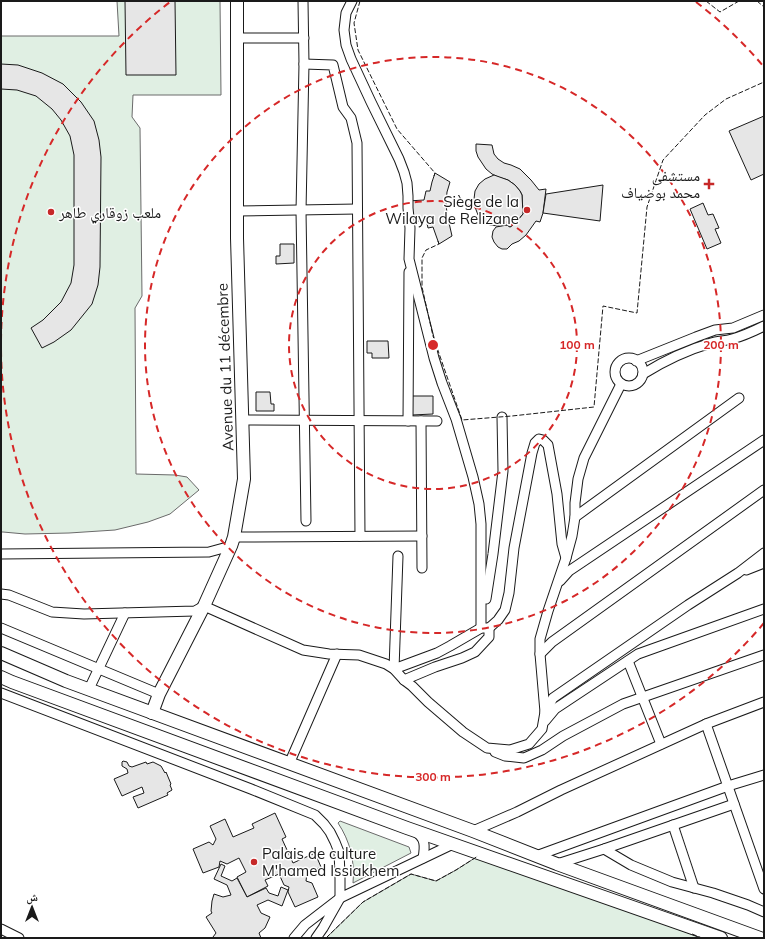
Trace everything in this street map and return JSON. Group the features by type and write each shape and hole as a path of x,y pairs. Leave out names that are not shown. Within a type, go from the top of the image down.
{"main road":[{"name":"Avenue du 11 décembre","path":"152,713 204,606 232,542 244,479 237,238 237,1"},
{"path":"1,654 66,681 760,938"},
{"path":"1,677 407,828 721,938"}],"street":[{"path":"303,1 304,64 301,211 306,521"},
{"path":"352,1 346,13 344,30 346,45 367,95 399,160 407,184 410,228 408,421"},
{"path":"238,38 304,38"},
{"path":"304,64 333,65 343,107 350,118 357,143 360,536"},
{"path":"237,212 357,209"},
{"path":"404,680 474,652 489,637 485,628 482,524 479,504 473,477 456,419 434,358 409,259"},
{"path":"764,315 732,328 715,330 696,336 636,360 624,360 617,365 615,373 616,377 621,384 625,386 635,385 639,382 643,374 661,363 693,348 712,342 732,339 764,326"},
{"path":"636,360 641,366 643,374"},
{"path":"487,748 510,750 529,744 542,729 545,712 540,639 566,558 575,517 578,479 584,458 621,384"},
{"path":"575,517 739,398"},
{"path":"485,628 503,471 502,417"},
{"path":"242,420 437,421"},
{"path":"421,421 422,568"},
{"path":"394,669 437,653 485,628 498,620 505,610 510,593 514,548 532,453 535,443 539,439 543,440 548,445 557,494 562,544 566,558"},
{"path":"558,583 569,571 764,440"},
{"path":"540,654 552,642 764,490"},
{"path":"1,554 209,552 232,542 360,536 422,536"},
{"path":"545,712 553,698 688,605 738,573 764,553"},
{"path":"394,669 398,556"},
{"path":"738,573 764,563"},
{"path":"1,594 9,595 52,612 84,614 194,611 204,606 303,650 329,654 359,655 386,664 394,669 428,702 463,732 487,748 505,756 524,758 542,750 563,736 623,704 764,654"},
{"path":"543,724 555,709 638,654 764,609"},
{"path":"89,689 125,613"},
{"path":"1,628 160,694"},
{"path":"289,764 337,654"},
{"path":"628,661 661,744"},
{"path":"1,693 315,815 330,832 335,842 339,852 340,875 340,898 316,938"},
{"path":"473,831 706,724 764,702"},
{"path":"706,724 764,889"},
{"path":"536,856 728,786 764,775"},
{"path":"557,864 734,804"},
{"path":"672,825 694,888"},
{"path":"407,828 419,834 425,845 423,858"},
{"path":"294,938 305,925 340,898 453,844"},
{"path":"604,849 631,865 672,882 748,905 764,912"},
{"path":"1,929 20,938"}],"green space":[{"path":"117,1 220,1 221,95 133,95 132,117 140,128 142,296 135,308 136,474 175,475 187,477 199,490 170,514 148,522 115,530 25,534 1,532 1,36 119,36"},
{"path":"340,821 409,847 411,853 353,883 351,852 346,837 338,823"},
{"path":"478,856 702,938 326,938 363,902 411,874 436,881"}],"building":[{"path":"125,1 175,1 176,75 126,75"},
{"path":"1,64 18,65 42,73 63,84 81,102 94,121 99,140 101,157 100,267 98,285 92,304 71,330 54,342 42,348 31,328 43,320 61,302 71,283 74,265 74,155 70,136 61,120 52,109 36,96 17,90 1,89"},
{"path":"764,116 764,174 751,180 729,131"},
{"path":"476,144 492,145 494,154 498,159 520,169 539,190 546,189 543,213 540,222 536,221 526,235 507,249 498,247 494,242 492,237 493,231 496,227 507,225 510,227 523,214 522,195 515,185 508,180 492,174 486,169 478,157"},
{"path":"435,173 450,182 446,203 452,236 439,244 433,227 428,228 426,219 411,223 408,201 424,200 426,191 430,191"},
{"path":"494,175 508,180 515,185 522,195 523,214 510,227 507,225 490,225 483,221 478,215 475,207 475,191 479,184 485,179"},
{"path":"603,185 600,221 543,213 546,194"},
{"path":"703,203 708,215 713,214 719,228 715,229 721,243 707,249 690,209"},
{"path":"280,244 294,244 294,263 276,264 276,256 280,256"},
{"path":"367,341 388,341 389,358 372,358 372,353 367,353"},
{"path":"256,392 270,392 271,404 274,404 274,411 256,411"},
{"path":"412,396 433,396 433,414 412,415"},
{"path":"123,761 127,762 129,766 132,767 146,762 147,764 153,762 161,766 165,773 166,772 172,790 167,793 168,795 138,808 133,797 144,793 142,787 122,796 114,779 128,773 127,769 122,766"},
{"path":"275,813 286,837 282,839 293,863 315,853 321,867 307,873 306,881 312,883 318,897 295,907 288,892 289,887 284,885 279,874 265,880 268,886 247,897 237,877 246,872 239,858 227,864 220,861 219,867 203,873 193,849 209,842 213,845 216,839 210,826 225,819 233,837 254,828 252,824"},
{"path":"221,864 225,866 221,876 232,881 237,878 247,897 266,888 269,893 278,896 281,887 288,890 282,906 268,900 257,905 261,913 270,917 265,928 259,933 261,938 213,937 216,933 206,917 212,913 212,901 214,894 223,897 231,895 227,885 214,879"}],"fence":[{"path":"360,1 354,23 358,50 397,129 435,173 434,176"},
{"path":"706,1 720,12 739,1"},
{"path":"757,1 764,7"},
{"path":"438,241 439,244 426,250 422,258 422,287 433,336 462,420 594,407 603,306 637,313 647,207 663,160 705,115 726,99 764,82"},
{"path":"326,938 363,902 411,874 436,881 478,856"},
{"path":"692,934 702,938"}],"place":[{"name":"مستشفى محمد بوضياف","path":"709,184"},
{"name":"Siège de la Wilaya de Relizane","path":"527,210"},
{"name":"ملعب زوقاري طاهر","path":"51,212"},
{"name":"Palais de culture M'hamed Issiakhem","path":"254,862"}]}
